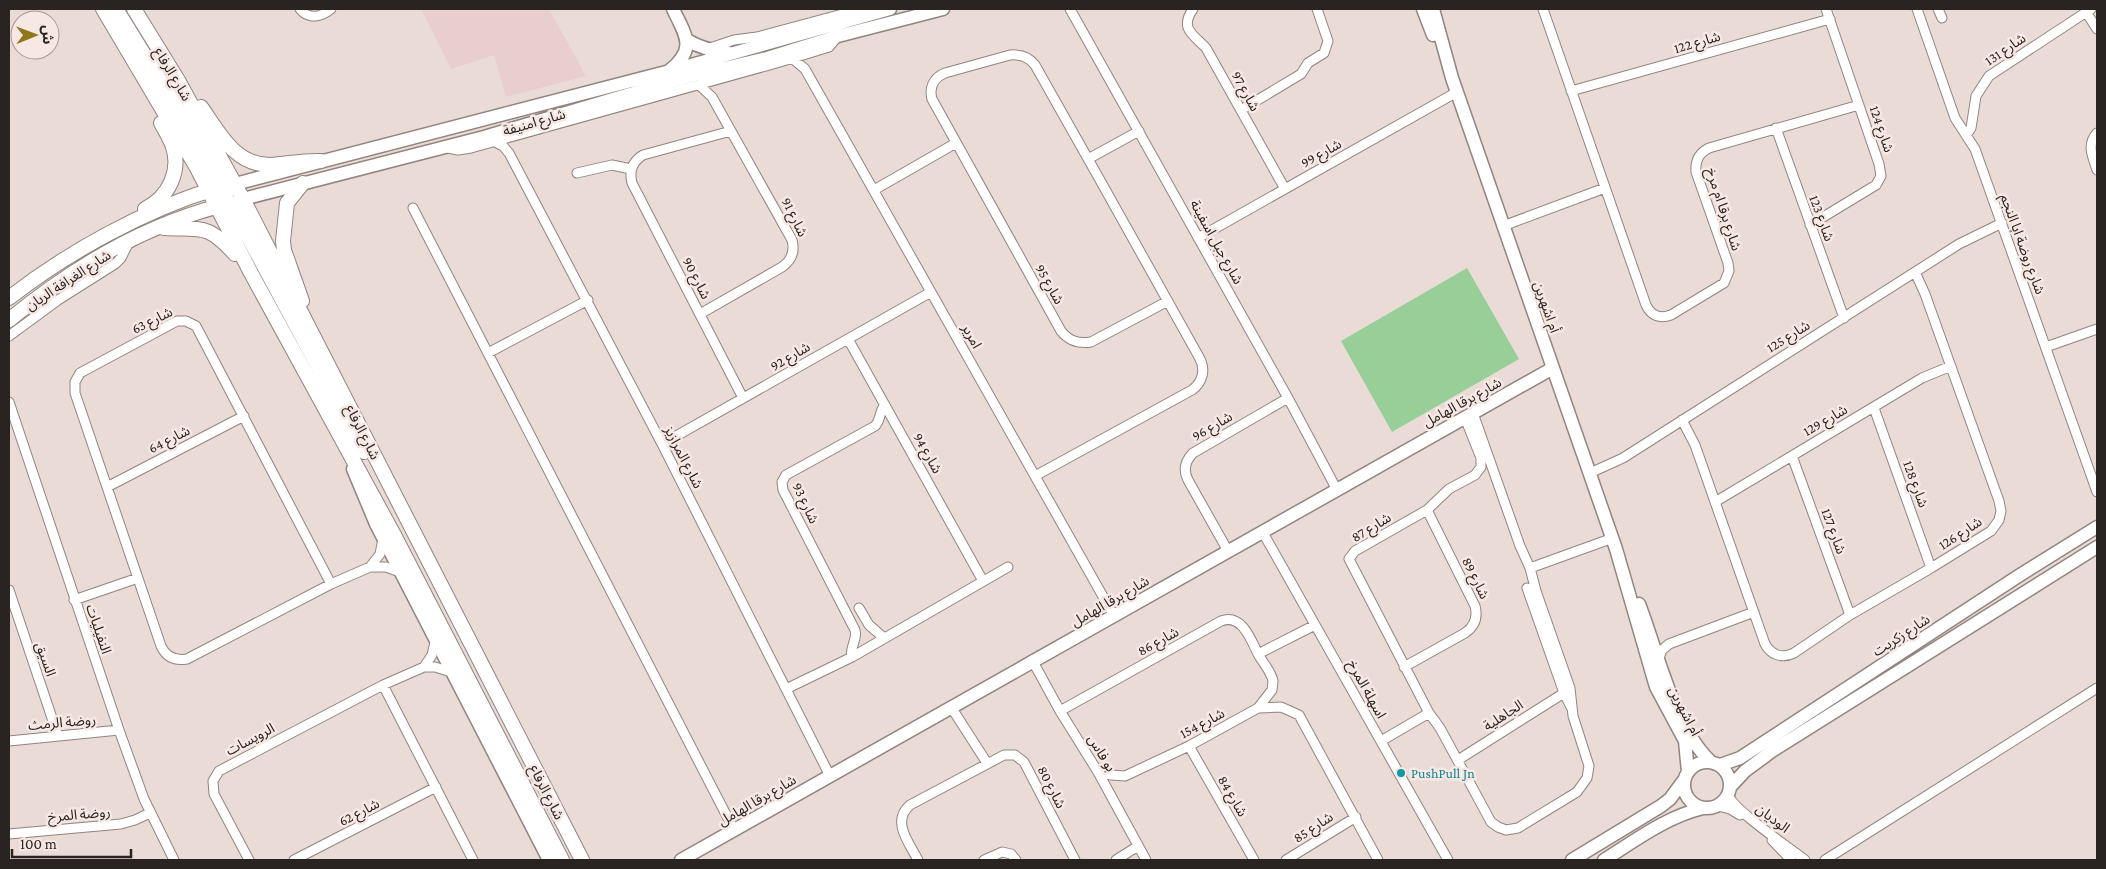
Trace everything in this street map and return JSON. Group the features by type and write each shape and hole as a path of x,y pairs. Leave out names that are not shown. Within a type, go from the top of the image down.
{"main road":[{"name":"شارع الرفاع","path":"103,9 184,145 221,187"},
{"path":"116,9 179,111 221,187 236,201 354,436 372,465 394,492"},
{"name":"شارع الرفاع","path":"134,9 179,82 221,187 216,206 394,533 562,860"},
{"path":"107,236 120,222 151,206 162,197 170,186 174,173 175,158 172,145 158,116 146,80"},
{"path":"179,82 197,101 230,148 244,158 267,165 321,161"},
{"path":"303,183 290,199 286,208 283,245 300,292 304,319"},
{"name":"شارع امنيفة","path":"107,236 162,208 221,187"},
{"name":"شارع الرفاع","path":"236,201 304,319 582,860"},
{"name":"شارع امنيفة","path":"129,242 158,228 216,206 236,201"},
{"path":"158,228 199,228 211,232 222,239 251,273"},
{"name":"شارع الغرافة الريان","path":"9,298 60,263 107,236"},
{"name":"شارع الغرافة الريان","path":"9,320 68,277 129,242"}],"street":[{"path":"300,9 306,15 313,17 324,14 331,9"},
{"path":"666,72 677,64 688,48 687,40 673,9"},
{"path":"706,50 734,40 752,38 861,9"},
{"name":"شارع امنيفة","path":"221,187 666,72 890,9"},
{"name":"شارع امنيفة","path":"236,201 526,128 691,76 760,60 838,36 943,9"},
{"name":"شارع جبل اسفينة","path":"1070,9 1288,398 1337,490"},
{"name":"شارع 97","path":"1193,9 1188,19 1190,34 1206,48 1286,189"},
{"path":"1241,110 1301,74 1308,64 1324,53 1328,42 1317,9"},
{"name":"أم اشهرين","path":"1422,9 1457,92 1590,473 1614,544 1656,687 1662,700 1698,746 1715,763"},
{"name":"أم اشهرين","path":"1433,9 1450,74"},
{"name":"شارع برقا ام مرخ","path":"1542,9 1648,309 1656,316 1668,316 1721,286 1727,279 1729,271 1696,172 1697,159 1702,152 1709,148 1859,105"},
{"name":"شارع 124","path":"1810,225 1873,188 1879,181 1881,170 1826,9"},
{"name":"شارع روضة ابا النجم","path":"1917,9 1955,118 1975,148 2097,492"},
{"path":"1938,9 1942,18"},
{"path":"2089,10 2097,29"},
{"name":"شارع 131","path":"1966,134 1971,128 1976,96 1989,76 2089,10"},
{"name":"شارع 122","path":"1571,91 1830,19"},
{"path":"445,147 458,150 495,142 512,136 526,128 698,85 809,54 829,47 838,36"},
{"path":"687,40 706,50 733,53"},
{"path":"805,69 805,60 809,54"},
{"name":"شارع 95","path":"1035,476 1192,390 1199,384 1204,371 1202,361 1035,65 1028,58 1020,55 1010,55 945,73 934,82 931,90 932,100 1065,336 1077,342 1091,342 1168,302"},
{"name":"امرير","path":"792,58 805,69 1114,616"},
{"path":"760,60 780,62"},
{"name":"شارع 91","path":"711,81 712,97"},
{"name":"شارع 91","path":"698,85 712,97 792,240 793,252 789,260 782,267 700,314"},
{"name":"شارع 99","path":"1198,238 1457,92"},
{"name":"شارع 123","path":"1776,128 1844,318"},
{"path":"577,173 612,166 631,169 643,155 731,131"},
{"path":"1088,159 1139,131"},
{"path":"2097,133 2091,146 2097,170"},
{"path":"509,153 512,136"},
{"name":"شارع المرازيز","path":"495,142 504,146 509,153 588,300 830,776"},
{"path":"874,190 956,143"},
{"name":"شارع 90","path":"631,169 632,184 743,398"},
{"path":"1503,226 1605,188"},
{"path":"413,208 734,830"},
{"name":"شارع 125","path":"1590,473 1623,458 1915,272 1965,241 2002,223"},
{"path":"9,336 58,300 115,264 121,258 129,242"},
{"name":"شارع 126","path":"1682,420 1692,438 1767,648 1782,656 1794,653 1850,615 1990,531 1999,520 2001,511 1999,502 1925,294 1915,272"},
{"name":"شارع 92","path":"662,444 931,292"},
{"path":"488,353 588,300"},
{"name":"شارع 63","path":"331,584 196,326 186,321 174,323 82,371 76,379 75,393 162,649 168,655 179,660 187,658 331,584 370,567"},
{"path":"2046,347 2097,329"},
{"name":"شارع 94","path":"848,339 983,581"},
{"name":"شارع 129","path":"1715,502 1922,378 1951,366"},
{"name":"شارع برقا الهامل","path":"681,860 1032,660 1114,616 1553,368"},
{"name":"شارع 96","path":"1228,551 1188,480 1185,472 1186,463 1193,453 1288,398"},
{"name":"النفيليات","path":"9,402 119,730 150,813 174,860"},
{"name":"شارع 93","path":"852,656 851,650 856,636 855,630 783,490 782,482 786,475 875,426 885,405"},
{"name":"شارع 128","path":"1874,408 1931,568"},
{"name":"شارع 87","path":"1469,415 1530,568 1536,591 1570,688 1575,724 1588,761 1587,778 1577,792 1518,828 1506,830 1491,822 1438,724 1429,713 1404,667 1349,559 1355,551 1427,510 1444,493 1475,475 1481,467 1481,458 1469,415"},
{"name":"شارع 64","path":"107,487 244,416"},
{"name":"شارع الرفاع","path":"347,447 362,495 383,539 549,860"},
{"name":"شارع 127","path":"1792,456 1850,615"},
{"name":"شارع 89","path":"1404,667 1469,630 1475,623 1477,614 1475,606 1427,510"},
{"name":"شارع زكريت","path":"1715,763 1740,758 2012,580 2097,527"},
{"name":"اسهلة المرخ","path":"1262,531 1448,860"},
{"path":"370,567 380,554 383,539"},
{"path":"1530,568 1614,544"},
{"name":"أم اشهرين","path":"1614,544 1652,639 1681,723 1685,741 1686,776"},
{"path":"1604,860 1677,815 1718,806 1745,771 1772,751 2097,547"},
{"path":"370,567 386,567 400,572"},
{"path":"786,689 852,656 1008,567"},
{"path":"74,600 138,578"},
{"name":"شارع 87","path":"1527,588 1564,692 1572,708"},
{"name":"السيق","path":"9,590 58,736"},
{"path":"859,608 870,625 884,638"},
{"path":"1659,658 1662,650 1669,644 1754,612"},
{"name":"شارع 86","path":"1060,711 1225,620 1233,620 1244,628 1272,677"},
{"path":"1258,654 1315,625"},
{"path":"1652,639 1669,644"},
{"path":"424,667 432,655 435,642"},
{"name":"بو فاس","path":"1032,660 1060,711 1098,772 1146,860"},
{"path":"424,667 435,667 451,672"},
{"name":"الرويسات","path":"248,860 214,794 213,782 216,774 383,685 424,667"},
{"name":"شارع 154","path":"1098,772 1125,776 1189,746 1258,708 1272,690 1272,677"},
{"path":"383,685 473,860"},
{"path":"1825,860 2097,688"},
{"name":"الجاهلية","path":"1458,760 1564,692"},
{"path":"951,707 987,763"},
{"path":"1258,708 1281,707 1299,715 1378,860"},
{"path":"1381,741 1429,713"},
{"name":"روضة الرمث","path":"9,741 119,730"},
{"name":"شارع 84","path":"1189,746 1254,860"},
{"name":"شارع 80","path":"918,860 902,828 900,820 904,810 987,763 1008,754 1016,755 1022,759 1074,860"},
{"path":"1572,860 1661,806 1670,799 1698,763 1715,763 1729,777 1729,791"},
{"path":"1686,776 1684,786 1688,798 1703,808"},
{"name":"شارع 62","path":"294,860 436,787"},
{"name":"الوديان","path":"1729,791 1729,798 1739,809 1805,860"},
{"name":"الوديان","path":"1718,806 1734,811 1774,842 1791,860"},
{"name":"روضة المرخ","path":"9,834 121,824 150,813"},
{"name":"شارع 85","path":"1286,860 1356,817"},
{"path":"574,845 587,860"},
{"path":"1116,860 1138,846"},
{"path":"984,860 1002,852 1011,854 1016,860"}],"shaded area":[{"path":"421,9 549,9 586,76 506,97 494,55 451,69"}],"green space":[{"path":"1467,268 1519,359 1392,432 1341,341"}],"place":[{"name":"PushPull Jn","path":"1401,773"}]}
